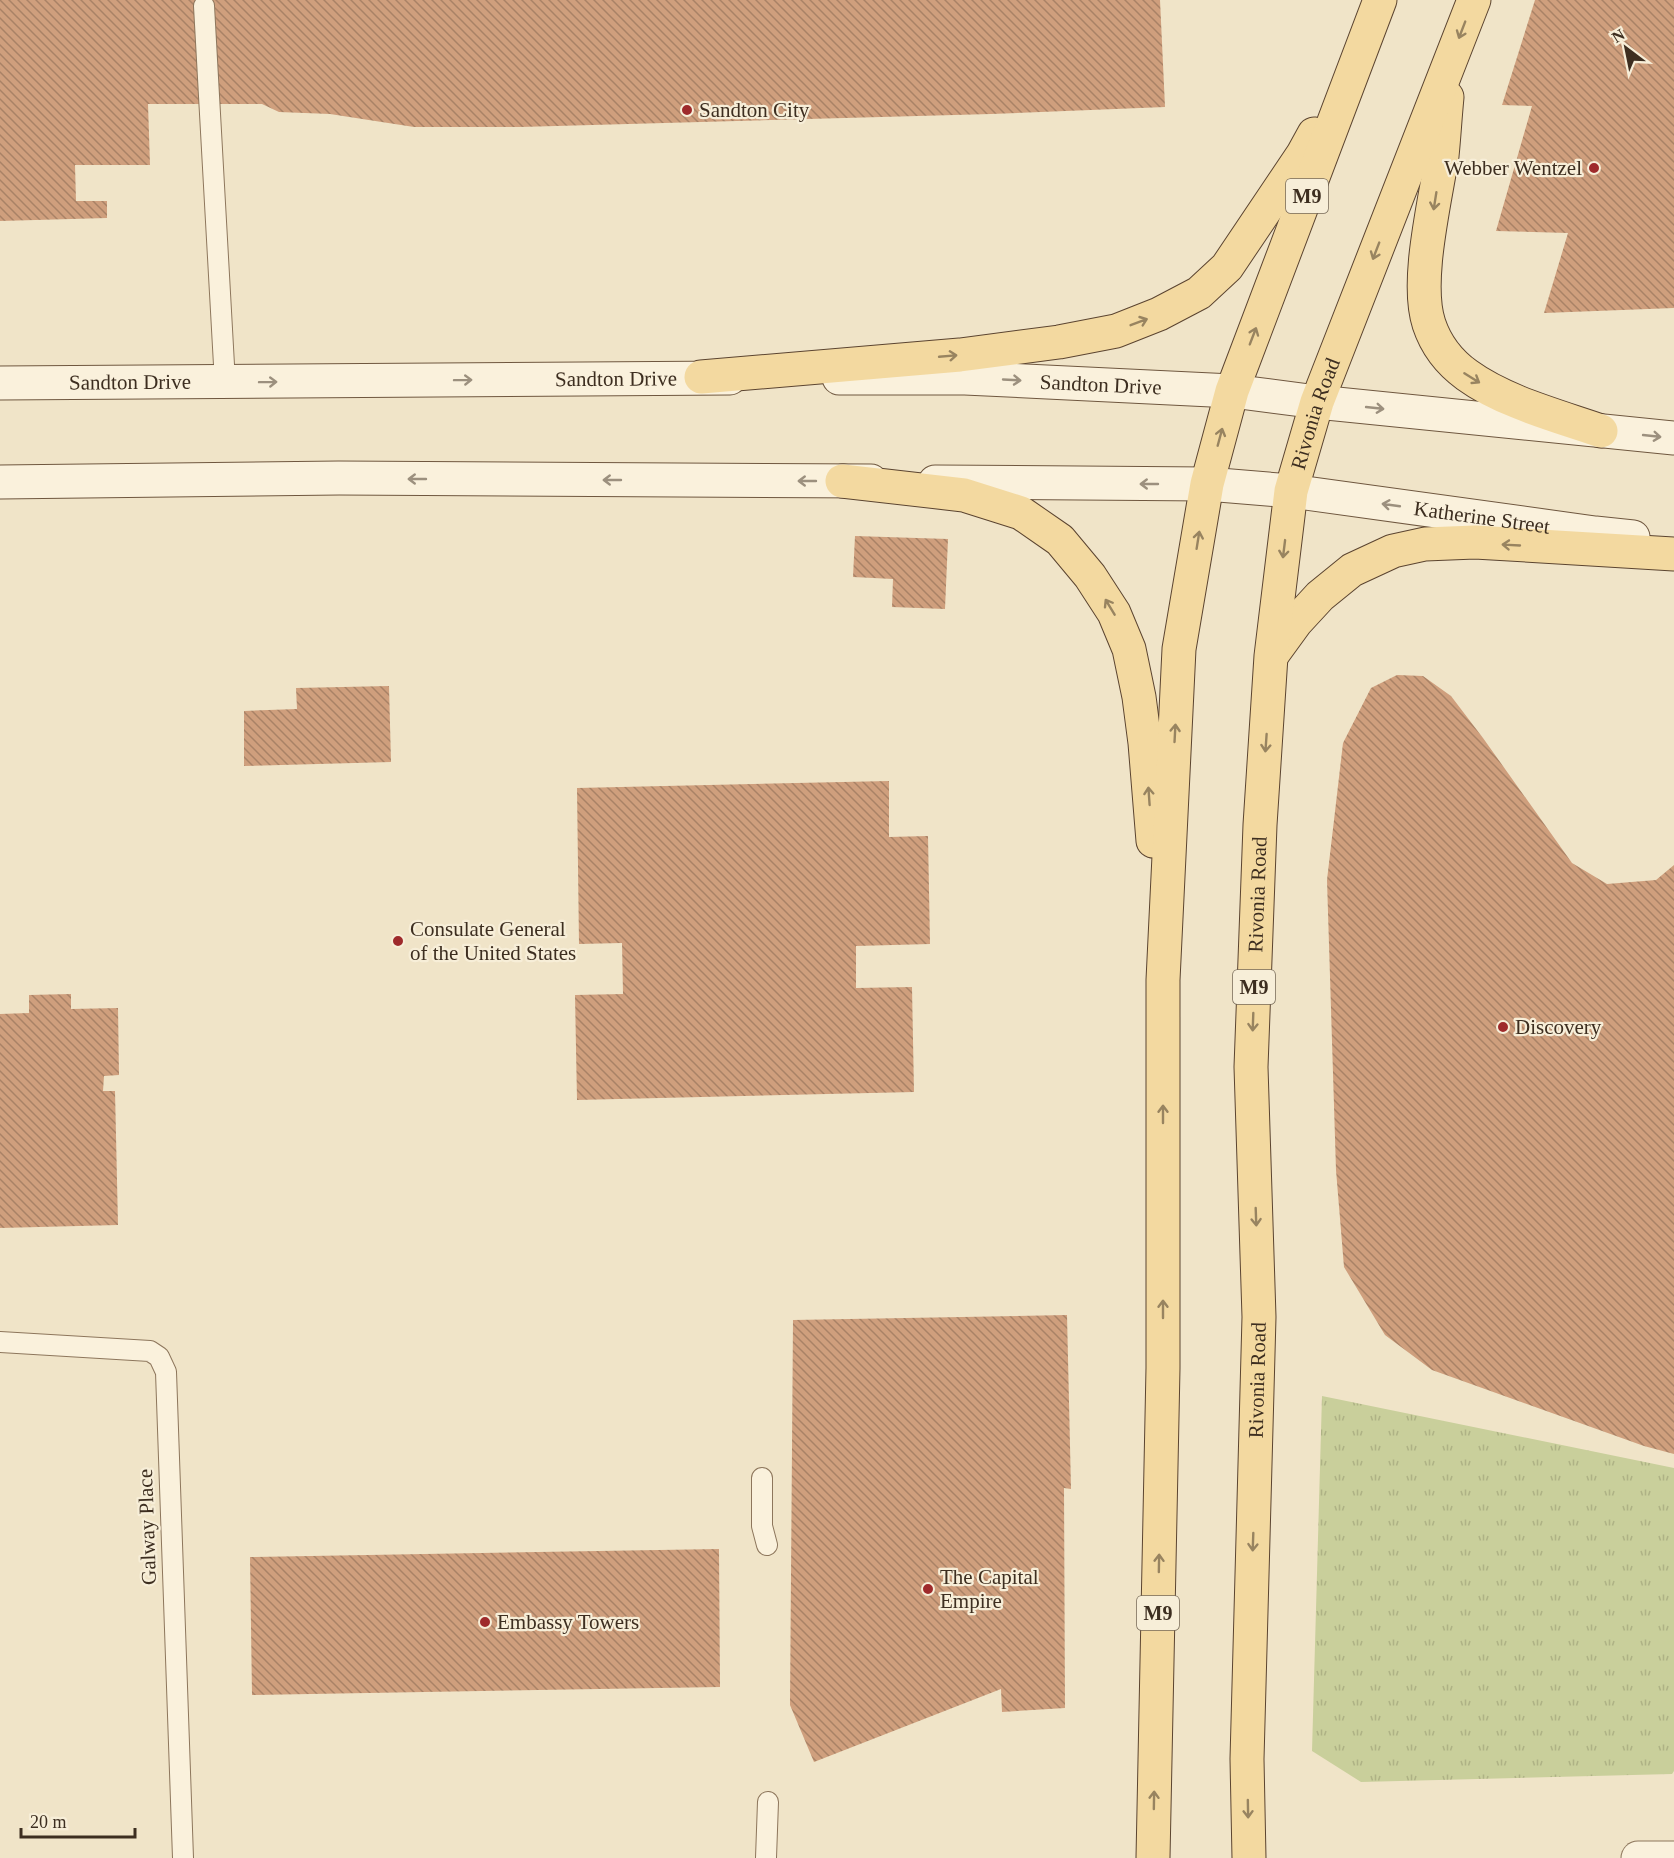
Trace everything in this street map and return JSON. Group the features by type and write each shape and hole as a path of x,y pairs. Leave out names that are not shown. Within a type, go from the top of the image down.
{"main road":[{"name":"M9","path":"1153,1858 1163,1356 1163,980 1179,649 1207,484 1232,391 1380,0"},
{"name":"Rivonia Road","path":"1249,1858 1246,1760 1259,1317 1251,1067 1260,825 1271,656 1291,491 1317,402 1474,0"},
{"path":"701,377 960,355 1059,342 1116,331 1159,314 1199,293 1227,267 1303,154 1368,36"},
{"path":"1451,59 1442,154 1429,239 1424,292 1429,323 1444,354 1467,375 1514,401 1601,431"},
{"name":"Sandton Drive","path":"0,383 701,377 965,378 1232,391 1317,402"},
{"path":"1317,402 1674,438"},
{"path":"0,482 339,478 1207,484"},
{"path":"842,481 964,495 1021,513 1060,540 1090,576 1114,613 1129,649 1139,697 1145,742 1163,980"},
{"name":"Katherine Street","path":"1207,484 1291,491 1595,533 1674,540"},
{"path":"1271,656 1296,622 1320,596 1352,570 1393,551 1425,544 1475,542 1674,554"},
{"path":"1638,1858 1674,1857"}],"lane":[{"path":"204,6 218,289 225,382"},
{"name":"Galway Place","path":"0,1342 150,1351 159,1357 166,1372 183,1858"},
{"path":"762,1478 762,1526 767,1545"},
{"path":"766,1858 768,1802"}],"green space":[{"path":"1322,1396 1674,1468 1674,1771 1672,1774 1361,1782 1312,1751"}],"building":[{"name":"Sandton City","path":"0,0 1160,0 1165,107 520,127 414,127 330,114 279,112 262,104 148,104 150,165 75,165 76,201 107,201 107,218 0,221"},
{"name":"Webber Wentzel","path":"1535,0 1674,0 1674,308 1544,313 1568,233 1496,231 1532,106 1502,105"},
{"path":"855,536 948,539 945,609 892,607 893,579 853,577"},
{"name":"Discovery","path":"1397,675 1423,676 1451,696 1572,863 1607,884 1656,880 1674,865 1674,1454 1644,1446 1432,1370 1385,1335 1344,1267 1336,1170 1327,880 1343,743 1371,688"},
{"path":"389,686 391,762 244,766 244,711 297,709 296,688"},
{"path":"889,781 889,837 928,836 930,944 856,946 856,988 912,987 914,1092 577,1100 575,995 623,994 622,943 579,944 577,788"},
{"path":"71,994 71,1009 118,1008 119,1075 104,1076 103,1091 115,1091 118,1225 0,1228 0,1014 29,1013 29,995"},
{"name":"The Capital Empire","path":"1067,1315 1071,1489 1064,1488 1065,1708 1002,1712 1001,1689 814,1762 790,1705 793,1320"},
{"name":"Embassy Towers","path":"719,1549 720,1687 252,1695 250,1557"}],"place":[{"name":"Sandton City","path":"687,110"},
{"name":"Webber Wentzel","path":"1594,168"},
{"name":"Consulate General of the United States","path":"398,941"},
{"name":"Discovery","path":"1503,1027"},
{"name":"The Capital Empire","path":"928,1589"},
{"name":"Embassy Towers","path":"485,1622"}]}
